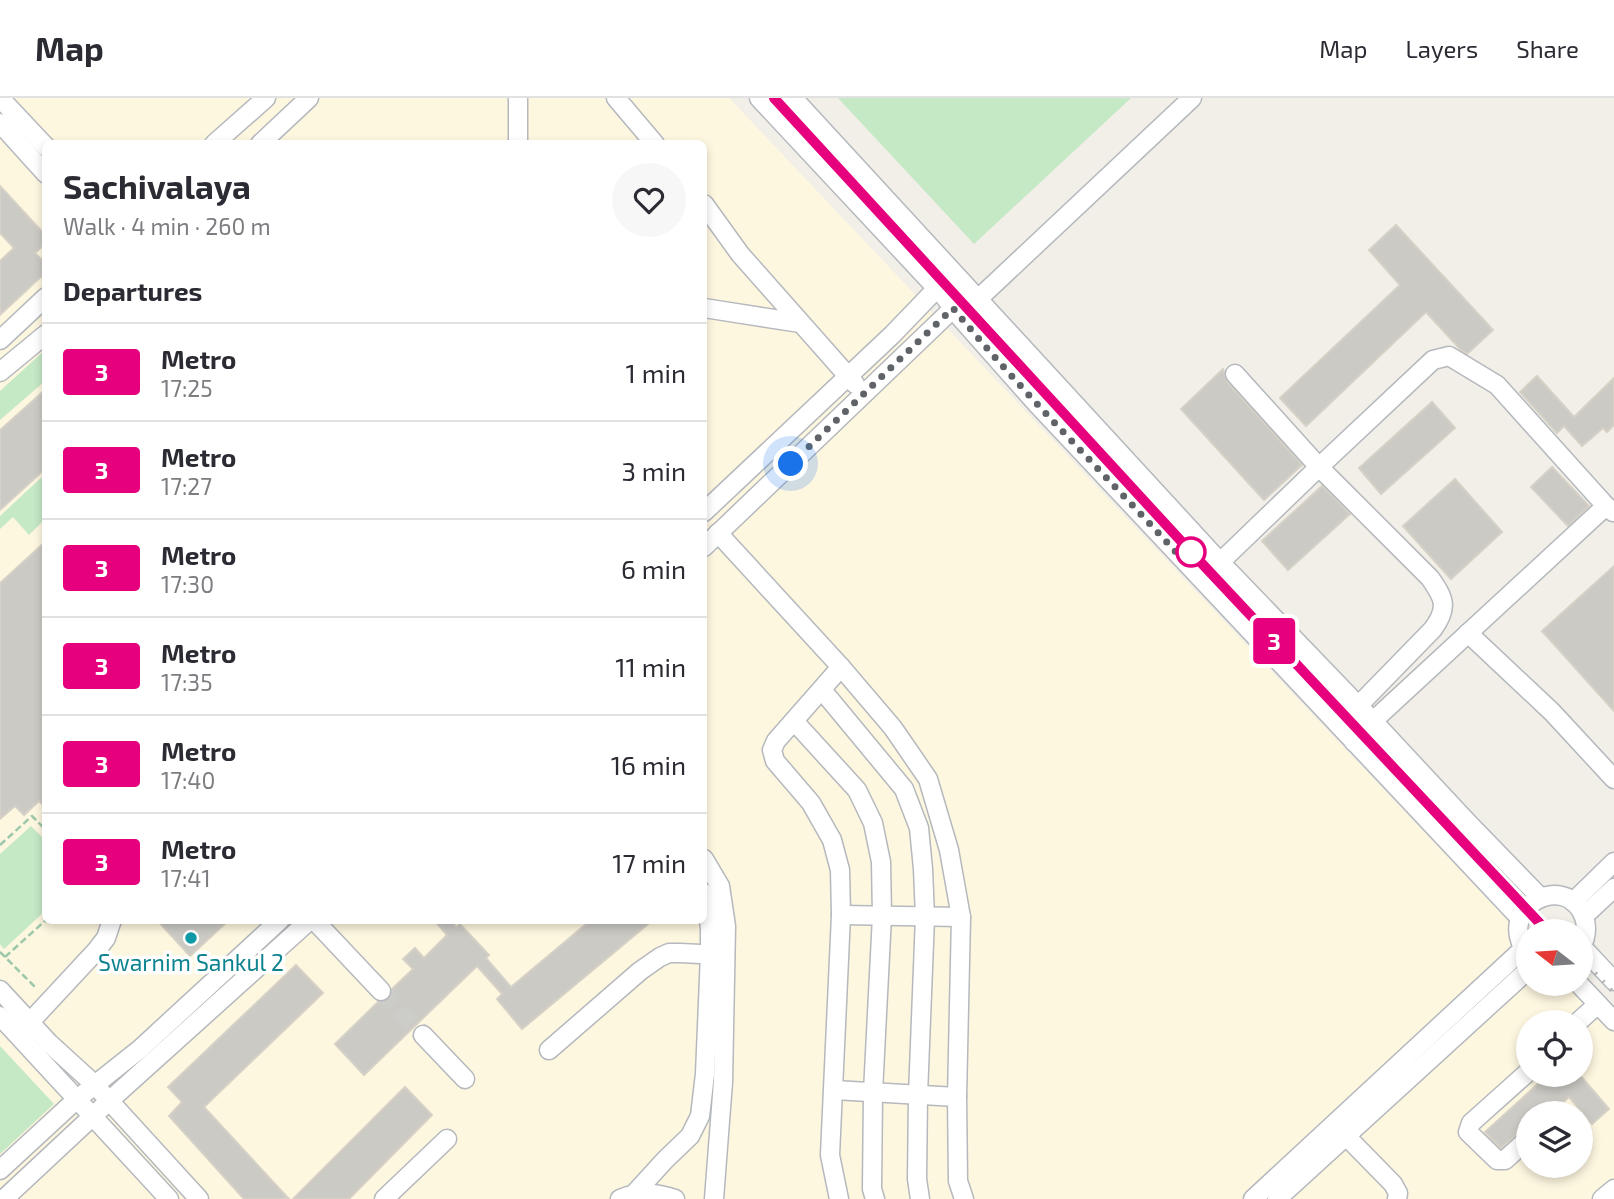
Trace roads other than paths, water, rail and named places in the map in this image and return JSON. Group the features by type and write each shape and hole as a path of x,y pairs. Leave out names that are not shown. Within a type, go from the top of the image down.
{"street":[{"path":"1,98 42,143"},
{"path":"264,140 309,98"},
{"path":"518,98 519,140"},
{"path":"615,98 652,140"},
{"path":"759,98 937,289 1037,404 1520,918 1532,902 1557,895 1578,909 1582,919"},
{"path":"793,98 1220,562 1540,898"},
{"path":"707,544 953,308 974,296 1192,98"},
{"path":"219,140 264,99 282,123"},
{"path":"0,123 42,170"},
{"path":"876,223 892,207"},
{"path":"707,208 740,254 864,394"},
{"path":"707,509 900,327 953,273"},
{"path":"0,340 42,301"},
{"path":"707,308 800,323"},
{"path":"900,327 916,344"},
{"path":"0,372 42,337"},
{"path":"1202,580 1433,360 1449,356 1497,385 1610,510 1468,633 1354,742"},
{"path":"1235,374 1319,467 1430,578 1441,594 1444,606 1441,618 1433,629 1358,706"},
{"path":"718,533 841,667 893,728 928,779 949,850 961,917 957,1097 958,1181 964,1199"},
{"path":"1468,633 1552,712 1614,779"},
{"path":"839,1199 830,1154 841,915 840,870 832,840 811,803 775,761 772,750 776,741 841,667"},
{"path":"822,690 904,789 919,828 925,917 918,1095 917,1179 920,1199"},
{"path":"794,721 858,790 873,823 881,862 882,916 873,1093 872,1189 875,1199"},
{"path":"1578,909 1614,862"},
{"path":"627,1196 690,1136 700,1116 717,955 726,926 720,886 707,864"},
{"path":"1578,909 1614,888"},
{"path":"707,906 717,955 723,1082 714,1199"},
{"path":"841,915 961,917"},
{"path":"30,1022 96,951 106,938 111,924"},
{"path":"0,1170 94,1084 140,1049 275,924"},
{"path":"4,1199 109,1101 308,924"},
{"path":"316,924 381,991"},
{"path":"549,1050 640,971 660,957 669,953 717,955"},
{"path":"1593,960 1614,981"},
{"path":"1277,1199 1346,1136 1367,1105 1516,961"},
{"path":"1253,1199 1516,980"},
{"path":"0,990 49,1043 94,1084 199,1199"},
{"path":"1590,996 1614,1021"},
{"path":"1591,1010 1598,1004"},
{"path":"0,1016 169,1199"},
{"path":"423,1035 466,1079"},
{"path":"1516,1083 1471,1123 1468,1132 1497,1160 1505,1160 1516,1150"},
{"path":"834,1090 957,1097"},
{"path":"1346,1136 1393,1184 1398,1193 1397,1199"},
{"path":"384,1199 447,1139"},
{"path":"1602,1199 1614,1189"},
{"path":"627,1196 656,1193 675,1199"}],"tunnel":[{"path":"381,991 423,1035"}],"railway":[{"path":"774,98 1192,553 1536,919"},
{"path":"1593,971 1614,993"}],"metro line":[{"name":"3","path":"774,98 1192,553 1536,919"}],"place":[{"name":"Swarnim Sankul 2","path":"191,938"}]}
